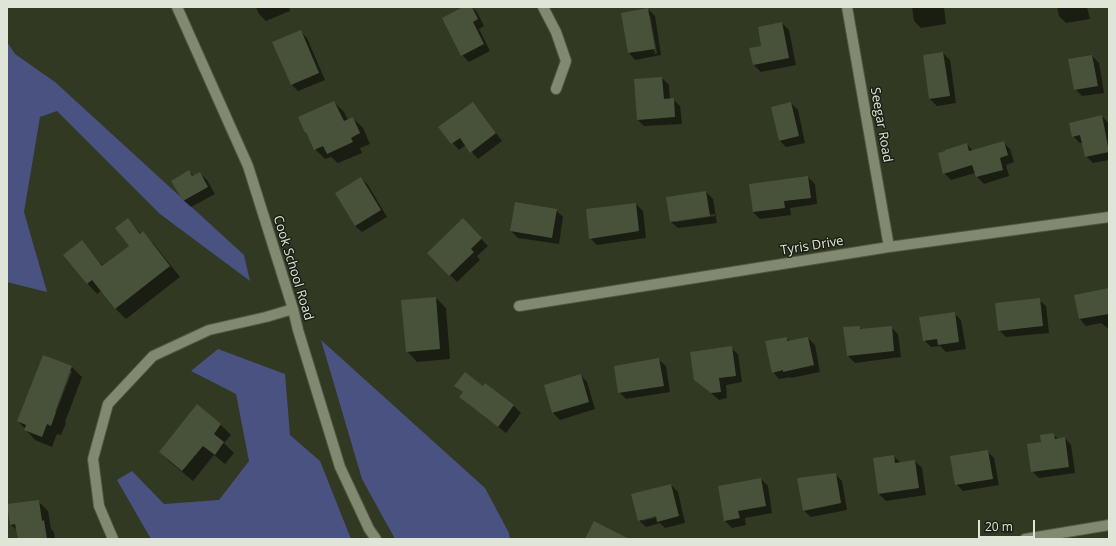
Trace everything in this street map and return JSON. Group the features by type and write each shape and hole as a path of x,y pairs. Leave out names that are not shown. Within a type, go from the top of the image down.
{"street":[{"name":"Cook School Road","path":"177,7 248,166 293,308 298,330 340,467 369,529 376,539"},
{"path":"543,7 556,32 566,61 556,89"},
{"name":"Seegar Road","path":"847,7 889,247"},
{"name":"Tyris Drive","path":"519,306 889,247 1109,217"},
{"path":"113,539 99,506 93,459 108,404 153,356 209,330 266,317 293,308"},
{"path":"1025,539 1109,526"}],"shaded area":[{"path":"7,42 15,54 55,82 244,255 250,281 160,214 57,111 40,117 24,212 47,292 7,282"},
{"path":"321,340 485,488 509,533 510,539 395,539 362,479"},
{"path":"218,349 285,374 290,435 320,461 351,539 151,539 117,480 132,471 164,504 219,500 249,461 236,394 191,371"}],"building":[{"path":"463,7 472,7 478,19 473,22 484,44 461,56 442,18"},
{"path":"648,8 655,49 628,53 621,13"},
{"path":"782,22 789,58 753,65 749,48 761,46 758,27"},
{"path":"301,30 319,73 291,85 272,42"},
{"path":"943,52 950,96 929,99 923,55"},
{"path":"1092,55 1098,86 1074,90 1068,59"},
{"path":"662,77 664,99 674,98 675,117 637,120 634,79"},
{"path":"334,101 344,121 353,117 360,133 351,138 353,142 327,154 323,146 314,150 298,117"},
{"path":"473,102 496,133 470,153 460,138 451,144 438,127"},
{"path":"791,102 799,136 779,141 771,107"},
{"path":"1102,115 1109,152 1085,157 1080,135 1072,137 1069,123"},
{"path":"1004,141 1008,155 1000,158 1003,170 976,177 972,165 943,174 938,153 967,143 969,151"},
{"path":"189,170 192,176 200,172 208,187 183,201 171,181"},
{"path":"808,176 811,198 784,201 785,208 753,212 749,184"},
{"path":"361,177 381,210 355,226 335,193"},
{"path":"706,191 710,216 670,222 666,197"},
{"path":"515,202 557,209 552,238 510,231"},
{"path":"636,203 639,231 589,239 586,209"},
{"path":"128,218 140,234 143,231 170,266 115,309 92,280 87,284 63,255 82,240 102,266 129,246 115,228"},
{"path":"463,218 482,238 471,249 474,252 449,276 427,253"},
{"path":"1109,288 1109,314 1079,319 1074,295"},
{"path":"436,297 440,349 406,352 401,300"},
{"path":"1040,298 1043,326 998,331 995,303"},
{"path":"955,312 959,342 938,345 937,339 923,341 919,317"},
{"path":"860,326 860,329 892,326 894,351 847,356 843,327"},
{"path":"787,337 787,341 808,337 814,365 772,373 765,341"},
{"path":"732,346 736,376 719,378 721,392 711,393 694,380 690,352"},
{"path":"43,355 72,366 51,426 47,424 42,437 24,430 26,425 17,421"},
{"path":"659,358 664,386 618,393 614,366"},
{"path":"465,372 483,386 485,383 514,405 498,427 459,397 463,392 454,386"},
{"path":"581,374 589,402 552,413 544,385"},
{"path":"197,404 221,424 214,434 224,442 215,455 203,446 182,471 159,452"},
{"path":"1054,433 1055,439 1065,437 1069,467 1031,472 1027,444 1041,442 1040,435"},
{"path":"988,450 993,479 955,485 950,456"},
{"path":"894,455 895,463 915,460 919,488 878,494 873,458"},
{"path":"836,473 841,503 803,511 797,478"},
{"path":"761,478 766,506 738,511 740,518 724,521 718,486"},
{"path":"671,484 679,516 657,522 656,516 638,521 631,494"},
{"path":"39,500 42,521 44,520 47,539 18,539 15,524 10,525 7,504"},
{"path":"594,521 629,539 585,539"}]}
